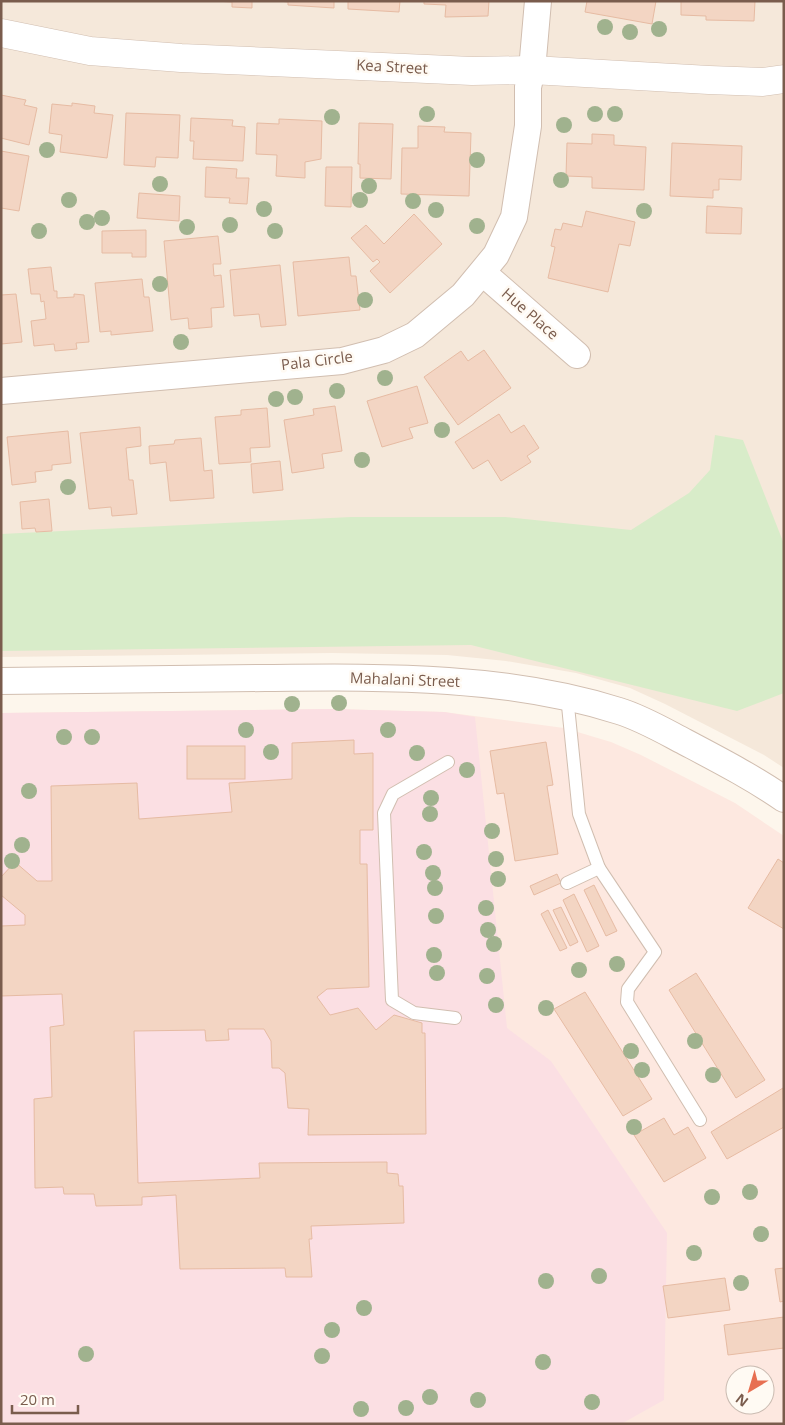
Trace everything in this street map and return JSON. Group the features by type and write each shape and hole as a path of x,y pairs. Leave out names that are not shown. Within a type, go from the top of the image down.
{"street":[{"name":"Pala Circle","path":"1,391 342,361 384,350 415,335 463,295 483,273 496,255 514,217 528,126 528,87 532,70 538,1"},
{"name":"Kea Street","path":"1,33 90,51 162,56 472,70 532,70 727,81 763,82 784,79"},
{"name":"Hue Place","path":"483,273 577,355"},
{"name":"Mahalani Street","path":"1,681 332,677 446,680 503,686 567,696 621,712 655,726 751,776 784,799"}],"lane":[{"path":"567,696 579,814 599,868 655,952 628,989 627,1002 700,1120"},
{"path":"448,762 393,794 384,813 392,1000 414,1014 455,1018"},
{"path":"567,883 599,868"}],"shaded area":[{"path":"1,1 784,1 784,768 764,755 630,688 576,673 506,661 447,655 332,653 1,657"},
{"path":"332,709 444,712 564,728 611,742 641,755 735,803 784,836 784,1420 781,1424 1,1424 1,713"},
{"path":"332,709 444,712 475,717 507,1028 551,1061 667,1233 664,1400 621,1424 1,1424 1,713"}],"green space":[{"path":"715,435 743,440 784,544 784,693 737,711 471,645 1,651 1,534 351,517 505,517 631,530 689,493 710,470"}],"building":[{"path":"215,1 252,1 252,8 232,7 232,2"},
{"path":"279,1 334,1 334,8 288,5 288,2"},
{"path":"348,1 400,1 399,12 348,9"},
{"path":"424,1 489,1 488,16 445,17 446,5 424,4"},
{"path":"587,1 656,1 652,24 585,12"},
{"path":"681,1 755,1 754,21 706,20 706,16 681,15"},
{"path":"1,95 26,100 24,105 37,108 29,145 1,138"},
{"path":"72,103 95,106 94,113 113,115 107,158 60,152 62,135 49,133 52,104 72,106"},
{"path":"126,113 180,115 178,158 156,157 155,167 124,165"},
{"path":"191,118 233,120 232,126 245,127 243,161 193,159 194,141 190,141"},
{"path":"279,119 322,121 321,159 305,162 305,178 276,176 277,155 256,154 257,123 279,124"},
{"path":"359,123 393,124 391,179 360,178 360,164 358,164"},
{"path":"418,126 445,127 444,132 471,133 469,196 401,194 402,148 418,148"},
{"path":"592,134 614,135 614,145 646,147 644,190 592,188 592,177 566,176 567,143 592,144"},
{"path":"672,143 742,146 741,180 719,179 719,190 713,190 713,198 670,196"},
{"path":"1,151 29,156 19,211 1,208"},
{"path":"206,167 237,169 236,178 249,178 247,204 229,203 230,198 205,197"},
{"path":"326,167 352,167 351,207 325,206"},
{"path":"139,193 180,196 179,221 137,218"},
{"path":"707,206 742,208 741,234 706,233"},
{"path":"586,211 635,222 630,246 619,244 608,292 548,278 555,247 551,246 555,229 561,230 563,223 582,227"},
{"path":"414,214 442,244 390,293 370,271 380,262 377,259 373,262 351,238 366,225 384,244"},
{"path":"146,230 146,257 132,257 132,253 102,253 102,231"},
{"path":"218,236 221,264 213,264 214,276 221,275 224,307 211,308 212,327 189,329 188,318 171,320 164,241"},
{"path":"349,257 351,276 356,276 360,310 298,316 293,262"},
{"path":"280,265 286,325 261,327 259,314 234,316 230,270"},
{"path":"51,267 54,291 57,291 57,298 74,297 74,294 84,295 89,342 76,343 77,349 55,351 54,344 34,346 31,321 46,319 44,301 41,302 40,294 31,294 28,269"},
{"path":"142,279 144,297 149,297 153,331 111,335 111,331 100,332 95,283"},
{"path":"16,294 22,342 1,344 1,295"},
{"path":"484,350 511,388 458,425 424,377 461,351 468,361"},
{"path":"417,386 428,423 409,428 413,438 382,447 367,401"},
{"path":"335,406 342,451 322,454 324,468 292,473 284,420 314,415 313,409"},
{"path":"267,408 270,447 250,448 251,462 219,464 215,417 241,415 241,410"},
{"path":"499,414 511,433 524,425 539,448 527,456 531,462 501,481 488,460 473,469 455,442"},
{"path":"140,427 141,446 126,448 129,480 133,480 137,514 112,516 111,507 89,509 80,433"},
{"path":"68,431 71,463 52,465 52,470 35,472 36,482 12,485 7,437"},
{"path":"201,438 204,471 212,470 214,498 170,501 166,462 150,464 149,446 174,444 175,440"},
{"path":"280,461 283,490 253,493 251,464"},
{"path":"49,499 52,531 36,532 35,528 22,529 20,502"},
{"path":"354,740 354,754 373,753 373,830 360,830 360,864 367,864 369,987 327,989 317,997 330,1015 358,1008 376,1030 394,1015 422,1023 422,1033 425,1033 426,1134 308,1135 309,1109 288,1108 285,1073 279,1068 272,1068 271,1041 264,1029 228,1029 229,1040 206,1041 205,1030 134,1031 138,1183 260,1178 259,1163 387,1162 387,1173 398,1174 399,1186 403,1186 404,1223 311,1226 312,1239 309,1239 312,1277 286,1277 285,1268 180,1269 176,1195 142,1197 142,1205 96,1206 94,1194 64,1194 63,1187 35,1188 34,1099 52,1097 50,1027 64,1025 62,994 1,996 1,926 25,925 25,915 1,895 1,877 15,862 37,881 52,881 51,786 137,783 139,819 232,812 229,783 292,779 292,743"},
{"path":"546,742 553,785 547,786 558,854 515,861 504,793 497,794 490,751"},
{"path":"187,746 245,746 245,779 187,779"},
{"path":"778,859 784,863 784,929 748,908"},
{"path":"557,874 561,883 534,895 530,886"},
{"path":"594,885 617,931 606,936 584,890"},
{"path":"574,894 599,946 587,952 563,900"},
{"path":"561,907 578,942 570,946 553,910"},
{"path":"548,910 567,948 560,951 541,914"},
{"path":"696,973 765,1080 736,1098 669,990"},
{"path":"585,992 652,1099 623,1116 554,1009"},
{"path":"783,1088 784,1127 727,1159 711,1132"},
{"path":"664,1118 674,1135 688,1127 706,1158 664,1182 634,1135"},
{"path":"784,1268 784,1301 780,1302 775,1269"},
{"path":"725,1278 730,1310 668,1318 663,1286"},
{"path":"784,1317 784,1348 728,1355 724,1325"}]}
